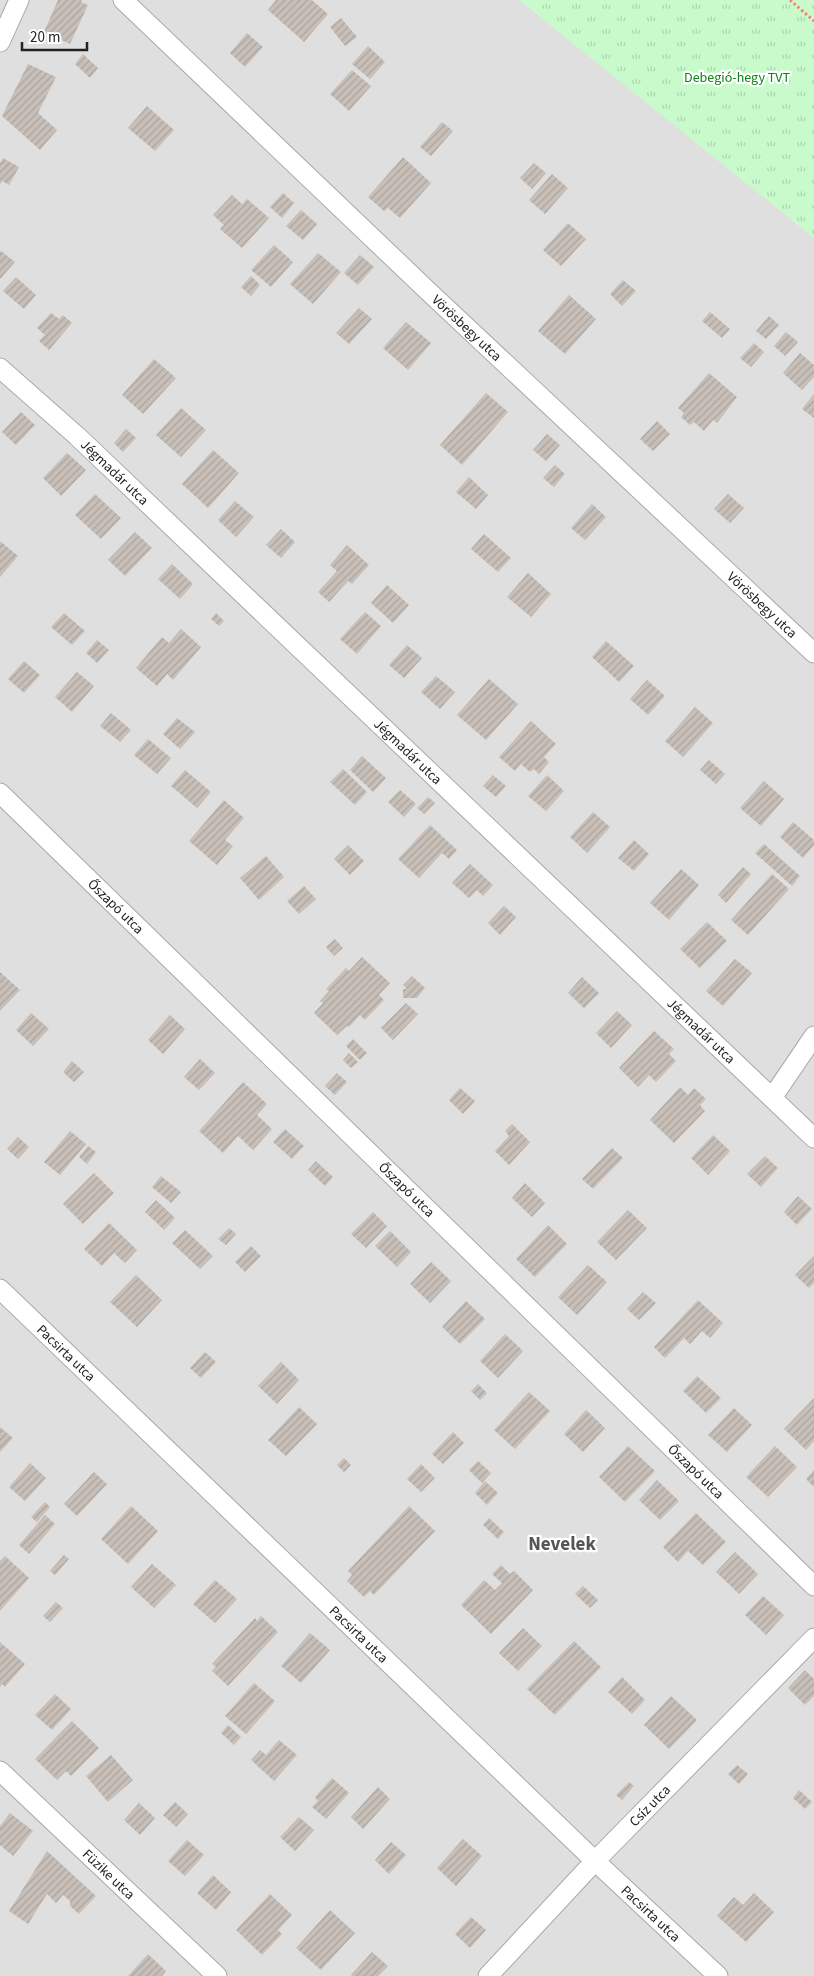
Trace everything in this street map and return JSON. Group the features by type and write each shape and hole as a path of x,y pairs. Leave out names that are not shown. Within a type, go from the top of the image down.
{"street":[{"path":"0,42 19,0"},
{"name":"Vörösbegy utca","path":"123,0 429,292 814,653"},
{"name":"Jégmadár utca","path":"0,368 77,436 814,1138"},
{"name":"Őszapó utca","path":"0,793 814,1586"},
{"path":"772,1098 814,1036"},
{"name":"Pacsirta utca","path":"0,1289 595,1861 718,1976"},
{"name":"Csíz utca","path":"488,1976 595,1861 814,1638"},
{"name":"Füzike utca","path":"0,1771 218,1976"}],"path":[{"path":"790,0 814,21"}],"shaded area":[{"name":"Nevelek","path":"0,0 541,0 814,233 814,1976 0,1976"}],"green space":[{"name":"Debegió-hegy TVT","path":"519,0 814,0 814,238"}],"building":[{"path":"58,0 82,0 81,2 88,5 70,44 44,32"},
{"path":"276,0 312,0 328,14 304,42 268,10"},
{"path":"341,18 357,37 345,46 330,27"},
{"path":"247,33 263,47 245,67 230,53"},
{"path":"368,46 385,62 370,79 352,64"},
{"path":"83,54 98,68 90,78 75,64"},
{"path":"28,64 56,77 38,113 57,130 40,150 2,116"},
{"path":"352,70 371,86 349,111 330,94"},
{"path":"147,106 174,130 155,151 128,128"},
{"path":"442,122 453,131 431,156 420,147"},
{"path":"403,157 431,183 400,218 388,208 384,211 368,197"},
{"path":"3,158 19,167 9,185 2,181 0,185 0,163"},
{"path":"534,163 546,173 532,189 520,178"},
{"path":"552,174 568,188 545,214 529,200"},
{"path":"283,193 294,203 282,218 270,207"},
{"path":"232,195 242,204 247,199 269,218 242,248 220,229 224,225 213,215"},
{"path":"301,210 317,224 303,240 286,226"},
{"path":"568,223 586,239 561,266 543,250"},
{"path":"274,245 293,262 271,287 251,270"},
{"path":"0,252 15,262 0,279"},
{"path":"318,253 341,272 313,304 290,284"},
{"path":"360,255 374,267 358,285 344,273"},
{"path":"251,276 260,285 251,296 241,287"},
{"path":"16,277 36,295 24,309 3,291"},
{"path":"623,280 636,291 622,306 610,294"},
{"path":"569,295 596,319 565,354 538,331"},
{"path":"359,308 372,319 349,344 336,333"},
{"path":"710,312 730,329 722,338 702,321"},
{"path":"51,313 59,319 63,315 72,323 49,350 39,341 45,335 37,328"},
{"path":"769,316 779,325 766,339 756,331"},
{"path":"406,322 431,343 408,370 383,348"},
{"path":"786,332 798,342 785,356 774,346"},
{"path":"754,343 764,352 751,367 740,358"},
{"path":"800,353 814,365 814,377 802,390 783,373"},
{"path":"154,359 176,378 143,414 122,395"},
{"path":"709,373 737,397 717,423 713,420 704,431 694,422 690,425 681,417 684,413 678,408"},
{"path":"486,393 508,412 462,465 440,445"},
{"path":"814,394 814,418 802,409"},
{"path":"181,408 206,430 181,457 156,435"},
{"path":"21,412 35,425 16,445 2,432"},
{"path":"657,421 670,434 653,451 640,439"},
{"path":"126,429 136,438 123,452 114,443"},
{"path":"547,434 560,445 546,461 533,450"},
{"path":"213,450 239,473 208,508 182,484"},
{"path":"67,453 86,470 61,496 43,478"},
{"path":"555,465 565,474 554,487 543,478"},
{"path":"469,477 488,495 476,509 456,492"},
{"path":"95,494 121,518 101,539 75,515"},
{"path":"728,494 744,508 730,523 714,509"},
{"path":"235,501 254,517 236,537 218,520"},
{"path":"592,504 606,517 585,540 571,528"},
{"path":"281,529 295,542 281,558 266,545"},
{"path":"135,532 152,548 125,576 108,560"},
{"path":"484,534 511,558 498,572 471,549"},
{"path":"0,541 18,556 0,577"},
{"path":"347,545 369,565 352,584 348,581 329,602 318,592 337,571 330,565"},
{"path":"172,564 193,584 180,599 158,579"},
{"path":"528,573 551,594 531,617 507,597"},
{"path":"387,585 409,605 393,623 371,603"},
{"path":"365,612 381,626 357,654 340,639"},
{"path":"64,613 85,631 72,645 51,627"},
{"path":"216,613 224,621 219,626 211,619"},
{"path":"181,629 201,647 173,680 167,674 157,686 136,668 162,637 169,643"},
{"path":"97,640 109,650 97,663 86,653"},
{"path":"606,641 634,666 619,682 592,657"},
{"path":"407,645 422,658 404,678 389,665"},
{"path":"24,661 40,675 24,693 8,679"},
{"path":"77,672 94,686 72,712 55,697"},
{"path":"436,676 455,692 440,709 421,692"},
{"path":"489,679 518,704 486,740 457,715"},
{"path":"647,680 665,696 648,715 630,699"},
{"path":"695,707 713,723 683,757 665,741"},
{"path":"111,713 131,730 120,742 100,726"},
{"path":"177,718 195,732 180,749 163,734"},
{"path":"531,721 556,744 544,757 549,762 539,774 534,769 530,772 521,764 515,771 499,757"},
{"path":"148,739 171,758 157,774 134,755"},
{"path":"362,756 386,778 373,792 350,770"},
{"path":"709,760 725,774 716,784 700,770"},
{"path":"343,769 367,792 355,805 330,782"},
{"path":"185,770 211,792 197,808 171,786"},
{"path":"493,775 506,786 496,797 483,786"},
{"path":"547,775 564,791 546,811 528,796"},
{"path":"764,781 784,799 761,826 740,808"},
{"path":"400,790 416,804 404,817 388,802"},
{"path":"428,797 435,803 424,814 417,808"},
{"path":"224,800 244,818 225,840 233,846 217,865 189,841"},
{"path":"593,812 610,827 587,853 570,837"},
{"path":"793,822 814,840 814,845 803,858 780,837"},
{"path":"430,825 457,850 449,859 442,853 419,878 398,859"},
{"path":"634,840 649,854 634,871 618,858"},
{"path":"764,844 800,876 792,886 755,853"},
{"path":"348,845 364,861 350,875 334,859"},
{"path":"266,856 284,877 259,900 240,878"},
{"path":"470,864 493,885 483,896 477,890 469,898 452,883"},
{"path":"743,867 751,874 726,903 718,895"},
{"path":"681,869 699,885 669,920 650,903"},
{"path":"772,874 789,889 748,935 731,920"},
{"path":"304,886 316,899 299,914 287,901"},
{"path":"504,906 516,917 500,935 488,923"},
{"path":"707,922 727,941 700,968 680,949"},
{"path":"335,939 343,948 334,956 326,947"},
{"path":"362,957 390,983 379,995 384,1000 365,1020 360,1015 349,1027 347,1026 337,1035 314,1013 323,1003 320,1001 329,991 326,989 346,968 349,971"},
{"path":"735,959 752,973 723,1006 706,991"},
{"path":"0,972 20,990 0,1011"},
{"path":"412,976 425,988 417,998 403,998 403,989 407,989 403,985"},
{"path":"582,977 599,993 584,1008 568,993"},
{"path":"406,1003 418,1014 393,1040 381,1028"},
{"path":"617,1011 632,1025 611,1048 596,1033"},
{"path":"31,1013 49,1029 33,1046 16,1030"},
{"path":"170,1015 185,1029 163,1054 148,1040"},
{"path":"654,1031 674,1049 669,1054 676,1061 656,1082 649,1075 638,1087 619,1068"},
{"path":"353,1039 367,1053 360,1060 346,1046"},
{"path":"349,1053 358,1062 351,1068 343,1060"},
{"path":"200,1059 215,1073 199,1090 184,1077"},
{"path":"72,1061 84,1072 74,1082 63,1072"},
{"path":"337,1073 347,1082 335,1095 325,1086"},
{"path":"243,1082 267,1104 257,1115 272,1129 253,1150 238,1136 223,1153 199,1131"},
{"path":"680,1087 688,1095 694,1088 706,1099 700,1105 705,1111 674,1143 650,1120"},
{"path":"460,1088 475,1101 463,1114 449,1100"},
{"path":"512,1124 530,1142 509,1165 495,1151 509,1136 505,1131"},
{"path":"285,1129 304,1146 292,1159 273,1142"},
{"path":"70,1131 86,1144 60,1175 44,1162"},
{"path":"713,1135 730,1151 708,1175 691,1158"},
{"path":"18,1137 29,1147 18,1159 7,1149"},
{"path":"88,1146 96,1152 87,1164 79,1157"},
{"path":"612,1148 623,1158 593,1189 582,1179"},
{"path":"765,1156 778,1168 761,1187 747,1174"},
{"path":"316,1161 333,1177 325,1186 308,1170"},
{"path":"94,1173 114,1193 83,1224 63,1204"},
{"path":"161,1176 181,1192 171,1203 152,1187"},
{"path":"525,1183 545,1203 532,1217 512,1198"},
{"path":"798,1196 812,1209 797,1225 784,1212"},
{"path":"156,1200 175,1218 164,1230 145,1212"},
{"path":"628,1210 647,1228 616,1260 597,1242"},
{"path":"373,1212 387,1226 366,1248 351,1234"},
{"path":"109,1223 137,1250 125,1263 114,1253 102,1266 84,1249"},
{"path":"548,1225 567,1244 535,1277 516,1259"},
{"path":"229,1228 236,1234 226,1245 218,1239"},
{"path":"185,1230 213,1256 200,1269 172,1243"},
{"path":"390,1231 411,1252 397,1267 375,1246"},
{"path":"251,1246 261,1256 245,1272 235,1262"},
{"path":"814,1256 814,1283 809,1288 795,1275"},
{"path":"431,1262 451,1281 430,1303 410,1284"},
{"path":"588,1265 607,1282 577,1315 558,1297"},
{"path":"136,1275 162,1300 137,1327 110,1302"},
{"path":"643,1292 656,1303 639,1320 627,1309"},
{"path":"698,1300 723,1323 710,1338 702,1331 690,1344 684,1338 665,1358 654,1347"},
{"path":"466,1301 485,1319 460,1344 442,1327"},
{"path":"505,1334 523,1351 498,1378 480,1361"},
{"path":"205,1352 216,1362 201,1378 190,1368"},
{"path":"281,1362 299,1380 277,1404 258,1386"},
{"path":"697,1376 721,1398 706,1413 683,1391"},
{"path":"478,1384 487,1393 480,1400 471,1391"},
{"path":"529,1392 550,1411 515,1449 494,1430"},
{"path":"814,1398 814,1441 806,1450 784,1429"},
{"path":"299,1407 317,1424 286,1456 268,1440"},
{"path":"734,1408 752,1425 727,1452 708,1435"},
{"path":"586,1410 605,1428 583,1452 564,1434"},
{"path":"0,1427 13,1438 0,1452"},
{"path":"453,1432 464,1443 443,1464 432,1454"},
{"path":"628,1446 655,1471 625,1502 599,1477"},
{"path":"775,1446 797,1467 768,1497 746,1477"},
{"path":"344,1458 351,1465 344,1472 337,1465"},
{"path":"478,1461 491,1473 482,1483 469,1470"},
{"path":"30,1463 46,1478 25,1501 9,1487"},
{"path":"421,1464 435,1478 421,1492 407,1479"},
{"path":"814,1470 814,1487 806,1479"},
{"path":"94,1472 107,1484 77,1516 64,1504"},
{"path":"657,1480 679,1501 660,1520 639,1500"},
{"path":"485,1481 498,1493 487,1505 475,1493"},
{"path":"45,1502 50,1507 37,1522 31,1517"},
{"path":"131,1506 158,1531 128,1564 101,1539"},
{"path":"409,1506 435,1531 374,1595 370,1591 364,1597 347,1581 352,1575 348,1571"},
{"path":"696,1513 726,1542 703,1565 688,1551 678,1562 663,1547"},
{"path":"45,1515 55,1524 29,1554 19,1545"},
{"path":"489,1518 504,1532 498,1539 483,1525"},
{"path":"735,1552 758,1574 739,1594 716,1572"},
{"path":"64,1555 69,1559 55,1575 50,1571"},
{"path":"5,1556 29,1578 0,1611 0,1561"},
{"path":"152,1564 176,1585 154,1608 131,1587"},
{"path":"501,1565 510,1574 514,1571 533,1590 491,1634 461,1605 484,1580 495,1590 502,1583 492,1574"},
{"path":"215,1580 237,1599 215,1623 193,1604"},
{"path":"583,1586 598,1600 590,1608 575,1594"},
{"path":"763,1596 784,1615 766,1635 745,1615"},
{"path":"56,1602 63,1608 50,1622 43,1616"},
{"path":"261,1616 278,1632 228,1686 212,1671 216,1667 212,1664 255,1618 257,1621"},
{"path":"523,1628 542,1646 518,1671 499,1653"},
{"path":"310,1633 330,1650 301,1683 281,1666"},
{"path":"574,1641 601,1667 555,1715 527,1689"},
{"path":"0,1642 25,1664 5,1687 2,1684 0,1687"},
{"path":"805,1670 814,1679 814,1696 805,1705 788,1688"},
{"path":"622,1677 645,1700 632,1714 608,1692"},
{"path":"254,1683 275,1701 246,1734 225,1716"},
{"path":"55,1694 71,1709 52,1730 35,1715"},
{"path":"671,1696 697,1720 669,1749 644,1725"},
{"path":"72,1721 99,1748 71,1776 66,1771 57,1780 35,1759"},
{"path":"228,1725 241,1737 234,1745 221,1733"},
{"path":"279,1740 297,1755 274,1781 251,1760 260,1750 266,1755"},
{"path":"111,1755 133,1780 108,1802 86,1776"},
{"path":"737,1765 748,1774 739,1784 728,1774"},
{"path":"332,1778 349,1793 326,1819 312,1807 318,1801 315,1797"},
{"path":"629,1782 634,1786 622,1800 616,1795"},
{"path":"378,1787 390,1799 363,1829 351,1817"},
{"path":"799,1790 812,1802 805,1809 793,1798"},
{"path":"175,1802 188,1814 176,1827 163,1815"},
{"path":"139,1803 155,1818 140,1835 124,1820"},
{"path":"10,1813 33,1831 13,1856 0,1845 0,1826"},
{"path":"299,1817 314,1830 295,1851 280,1837"},
{"path":"463,1839 482,1856 456,1886 437,1868"},
{"path":"187,1840 204,1855 185,1876 168,1861"},
{"path":"391,1842 406,1855 389,1874 375,1860"},
{"path":"47,1851 96,1896 79,1914 70,1906 70,1901 63,1895 56,1903 47,1894 28,1924 9,1911"},
{"path":"213,1875 231,1892 216,1910 197,1893"},
{"path":"754,1893 774,1912 746,1942 717,1916 734,1897 743,1905"},
{"path":"270,1894 292,1915 278,1930 282,1934 262,1955 236,1930"},
{"path":"330,1910 355,1933 321,1970 296,1948"},
{"path":"471,1917 486,1930 470,1948 455,1934"},
{"path":"372,1952 388,1966 378,1976 352,1976 351,1975"},
{"path":"148,1954 166,1971 162,1976 128,1976"}],"district":[{"name":"Nevelek","path":"562,1543"}]}
